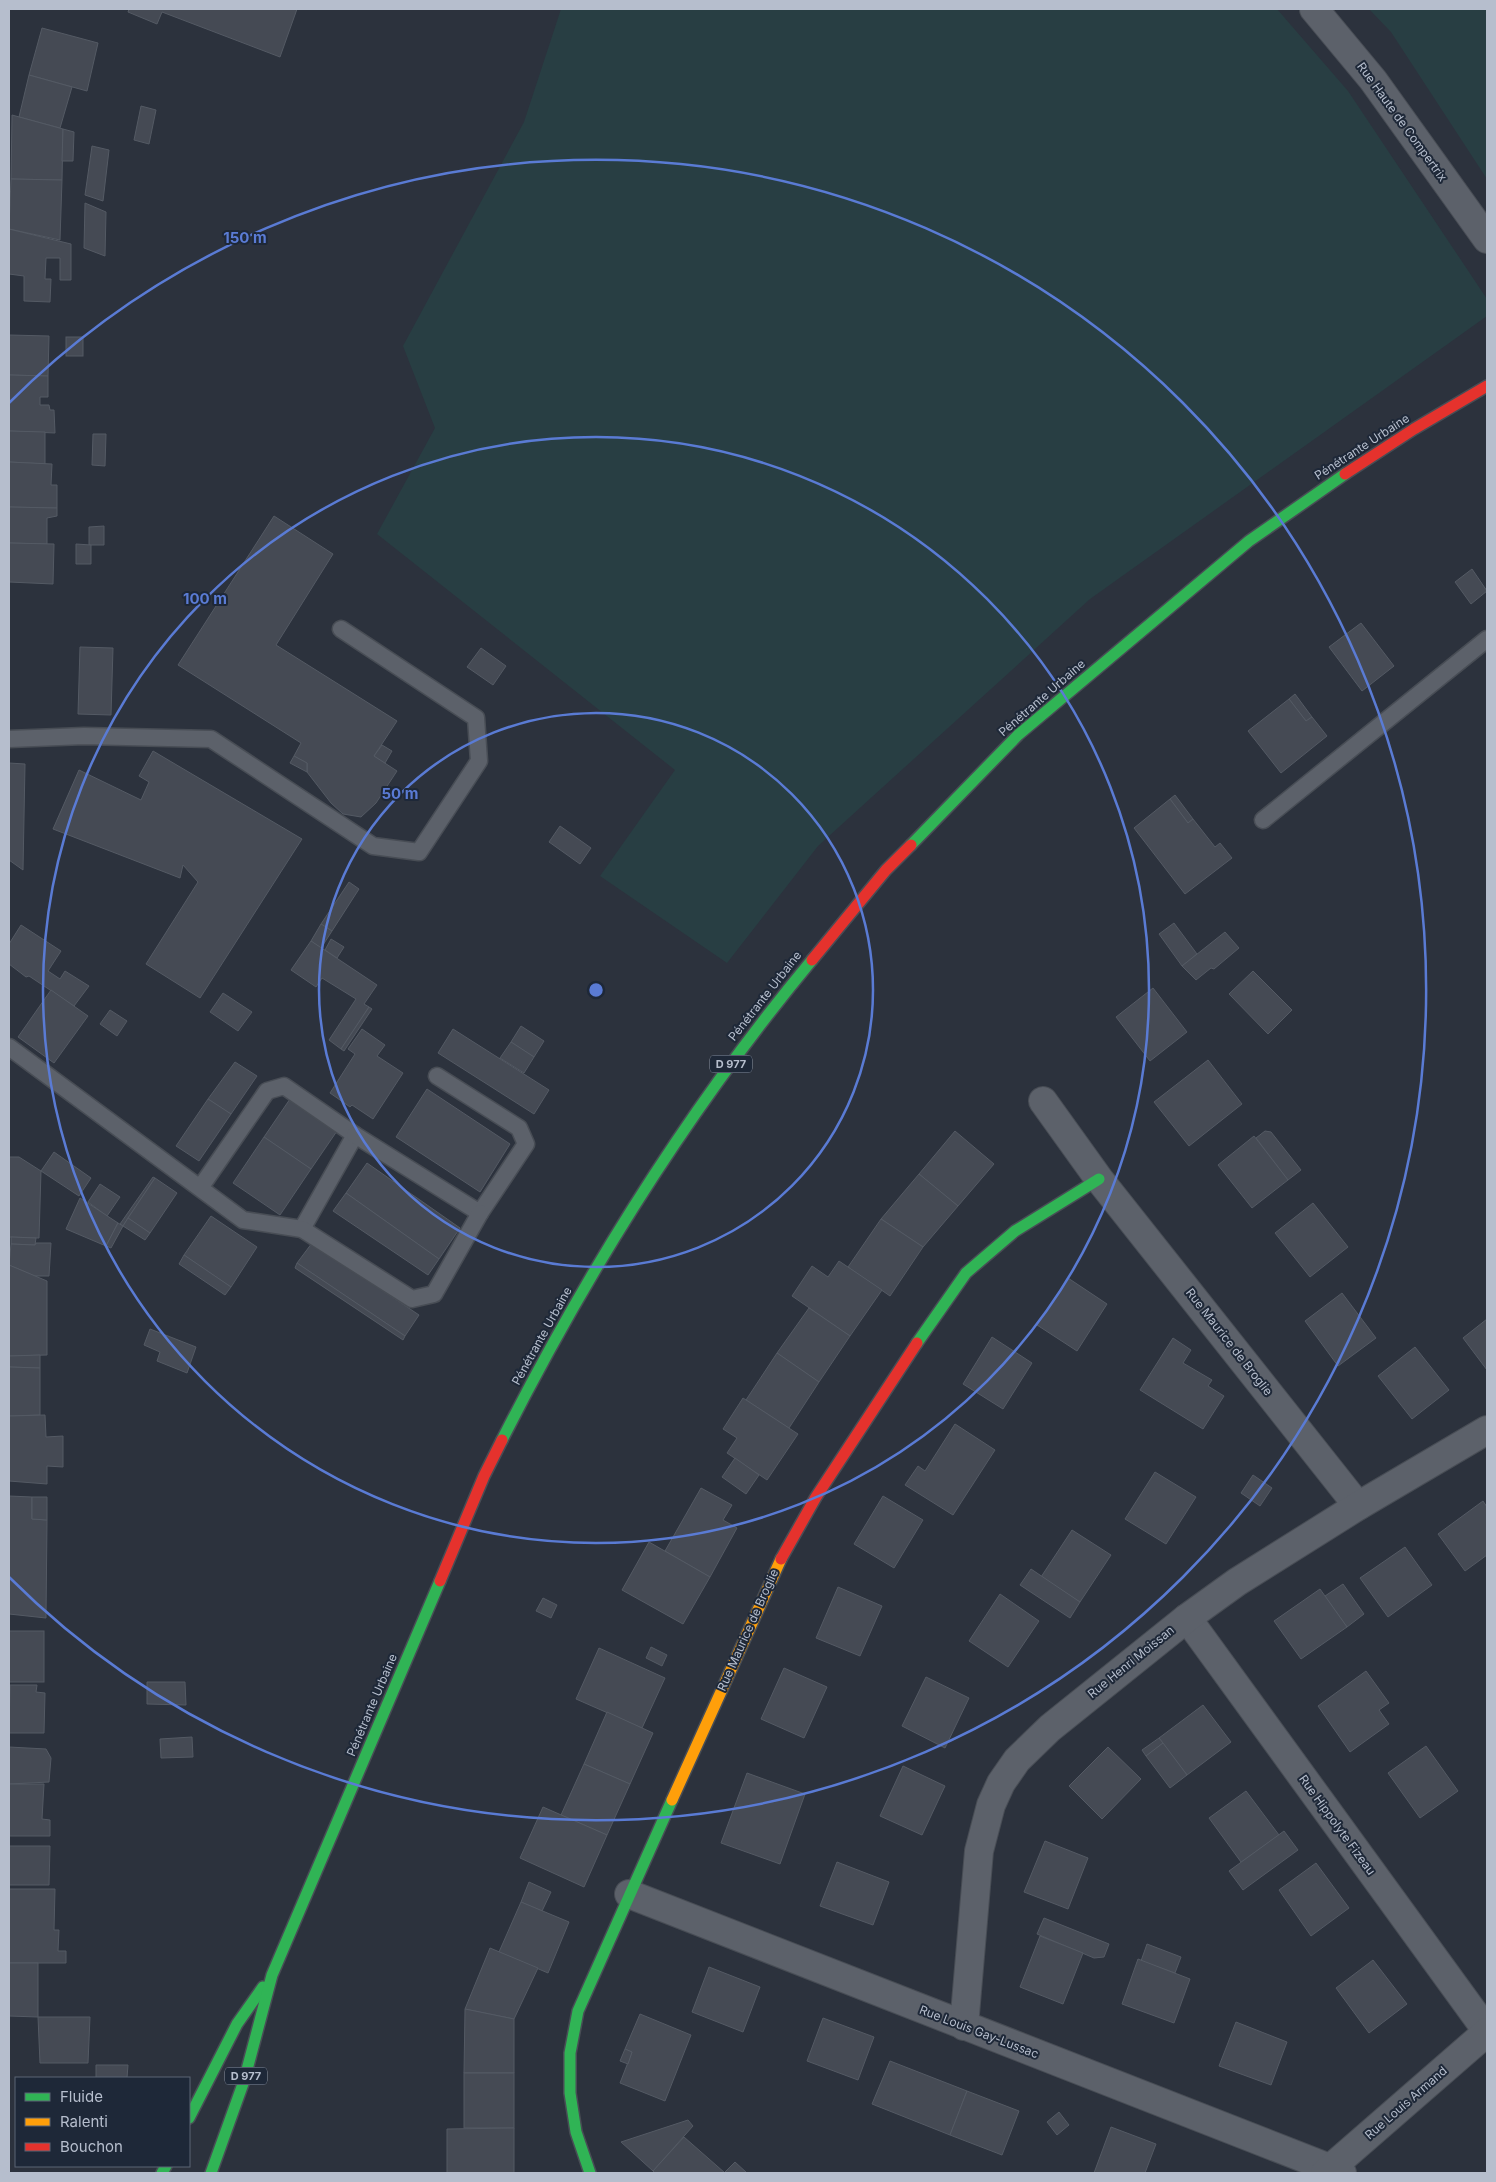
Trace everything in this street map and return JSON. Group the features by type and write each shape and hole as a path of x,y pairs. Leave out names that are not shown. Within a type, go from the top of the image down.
{"main road":[{"name":"Pénétrante Urbaine","path":"272,1975 484,1476 530,1384 571,1310 614,1239 707,1097 762,1020 886,870 1018,735 1249,541 1320,490 1406,434 1487,386"},
{"name":"Rue Maurice de Broglie","path":"590,2173 572,2121 568,2067 571,2040 578,2011 779,1562 816,1497 946,1299 966,1273 1015,1230 1099,1179"},
{"name":"D 977","path":"190,2116 237,2024 272,1975"},
{"name":"D 977","path":"211,2173 244,2081 272,1975"}],"street":[{"name":"Rue Haute de Compertrix","path":"1314,9 1373,80 1487,239"},
{"name":"Rue Maurice de Broglie","path":"1043,1101 1099,1179 1358,1506"},
{"name":"Rue Henri Moissan","path":"964,2026 979,1851 991,1805 1001,1783 1017,1760 1050,1728 1187,1618 1237,1582 1358,1506 1487,1430"},
{"name":"Rue Hippolyte Fizeau","path":"1187,1618 1487,2032"},
{"name":"Rue Louis Gay-Lussac","path":"629,1894 1332,2172"},
{"name":"Rue Louis Armand","path":"1332,2172 1487,2032"}],"lane":[{"path":"9,738 84,736 211,739 373,846 419,852 479,761 476,718 341,629"},
{"path":"1263,820 1487,639"},
{"path":"9,1047 243,1220 302,1229 412,1299 434,1294 480,1213 526,1144 519,1128 437,1076"},
{"path":"200,1188 266,1090 284,1086 356,1135 480,1213"},
{"path":"302,1229 356,1135"}],"green space":[{"path":"561,9 1277,9 1348,91 1487,299 1487,316 1090,599 818,846 727,963 600,876 675,770 377,534 435,428 403,346 524,122"},
{"path":"1369,9 1487,9 1487,179 1391,32"}],"building":[{"path":"129,9 297,9 280,57 162,12 157,24 128,12"},
{"path":"42,28 98,43 87,91 29,75"},
{"path":"29,75 72,87 60,128 19,117"},
{"path":"141,106 156,110 149,144 134,140"},
{"path":"12,115 63,129 62,180 11,179"},
{"path":"63,129 74,132 73,161 62,161"},
{"path":"92,146 109,150 103,201 85,195"},
{"path":"11,179 62,180 60,240 9,229"},
{"path":"85,203 106,212 105,256 84,248"},
{"path":"9,229 71,244 71,280 60,280 60,258 46,258 45,279 51,279 50,302 24,301 24,276 9,274"},
{"path":"9,335 49,336 48,376 9,375"},
{"path":"66,337 83,337 83,356 66,356"},
{"path":"9,375 48,376 48,397 40,397 40,405 49,405 50,410 54,410 55,433 9,431"},
{"path":"9,431 45,432 45,464 9,462"},
{"path":"93,434 106,434 105,466 92,465"},
{"path":"9,462 52,464 51,485 57,485 57,508 9,507"},
{"path":"9,507 57,508 57,516 47,518 47,544 9,543"},
{"path":"274,516 333,554 276,645 397,721 374,756 397,771 376,803 361,817 343,814 331,803 307,772 307,763 294,756 301,743 178,665"},
{"path":"104,526 104,545 89,545 89,527"},
{"path":"9,543 54,544 53,584 9,582"},
{"path":"76,544 91,545 91,564 76,564"},
{"path":"1472,569 1487,591 1471,604 1455,582"},
{"path":"1361,623 1394,666 1362,691 1329,647"},
{"path":"80,647 113,648 111,715 78,714"},
{"path":"481,648 506,666 493,685 467,667"},
{"path":"1295,694 1312,717 1306,721 1289,699"},
{"path":"1289,699 1306,721 1312,717 1327,736 1281,773 1248,731"},
{"path":"382,745 392,751 385,763 374,756"},
{"path":"153,751 302,839 200,998 146,964 198,882 183,865 180,878 53,829 79,770 141,800 149,782 139,776"},
{"path":"294,756 307,763 307,772 290,763"},
{"path":"9,763 25,764 23,870 9,860"},
{"path":"1175,795 1193,819 1188,823 1170,799"},
{"path":"1170,799 1188,823 1193,819 1215,847 1220,843 1232,858 1185,894 1134,828"},
{"path":"560,826 591,848 580,864 549,842"},
{"path":"349,882 359,889 332,931 321,924"},
{"path":"1174,923 1197,954 1182,966 1159,934"},
{"path":"321,924 332,931 321,948 311,941"},
{"path":"21,925 61,951 48,971 60,979 65,971 89,986 74,1006 29,976 26,977 9,964 9,944"},
{"path":"1225,932 1239,948 1214,969 1211,968 1196,980 1182,966"},
{"path":"331,939 344,947 337,958 325,950"},
{"path":"311,941 377,985 364,1004 369,1007 341,1049 329,1040 356,999 322,978 316,987 291,970"},
{"path":"1253,971 1292,1010 1268,1034 1229,994"},
{"path":"1153,988 1187,1032 1150,1061 1116,1017"},
{"path":"51,990 88,1016 54,1063 18,1037"},
{"path":"223,993 252,1012 238,1031 210,1012"},
{"path":"369,1007 372,1009 344,1051 341,1049"},
{"path":"110,1010 127,1021 117,1036 100,1024"},
{"path":"521,1026 544,1041 534,1057 511,1042"},
{"path":"362,1029 385,1045 377,1056 403,1073 373,1119 352,1105 350,1107 330,1093 355,1054 348,1049"},
{"path":"453,1029 549,1090 534,1114 438,1053"},
{"path":"511,1042 534,1057 524,1073 500,1058"},
{"path":"1208,1060 1242,1104 1189,1146 1154,1102"},
{"path":"235,1062 257,1076 231,1114 208,1099"},
{"path":"427,1089 510,1144 480,1192 396,1137"},
{"path":"208,1099 231,1114 199,1161 176,1146"},
{"path":"290,1099 337,1131 311,1169 264,1137"},
{"path":"955,1131 994,1164 958,1206 919,1174"},
{"path":"1265,1131 1271,1132 1301,1170 1288,1180 1256,1138"},
{"path":"1254,1136 1288,1180 1252,1208 1218,1165"},
{"path":"264,1137 311,1169 280,1215 233,1183"},
{"path":"54,1152 91,1178 79,1196 41,1171"},
{"path":"9,1157 19,1157 41,1171 39,1238 9,1237"},
{"path":"367,1163 460,1228 439,1259 346,1193"},
{"path":"919,1174 958,1206 923,1247 881,1219"},
{"path":"153,1177 155,1178 123,1226 120,1224"},
{"path":"155,1178 177,1193 150,1233 128,1218"},
{"path":"100,1184 120,1197 107,1216 88,1202"},
{"path":"346,1193 439,1259 428,1275 333,1211"},
{"path":"80,1198 118,1223 106,1246 66,1229"},
{"path":"1313,1203 1348,1247 1310,1277 1275,1233"},
{"path":"211,1216 257,1247 231,1287 184,1255"},
{"path":"128,1218 150,1233 145,1240 123,1226"},
{"path":"881,1219 923,1247 890,1296 848,1267"},
{"path":"118,1223 123,1226 111,1248 106,1246"},
{"path":"11,1237 36,1238 35,1245 11,1244"},
{"path":"36,1243 51,1243 49,1276 35,1276 9,1265 11,1244 35,1245"},
{"path":"312,1243 419,1315 405,1336 297,1263"},
{"path":"184,1255 231,1287 225,1295 179,1264"},
{"path":"839,1261 882,1290 850,1336 792,1296 812,1266 828,1277"},
{"path":"297,1263 405,1336 403,1340 295,1268"},
{"path":"9,1265 47,1281 47,1355 9,1356"},
{"path":"1068,1278 1107,1304 1077,1351 1037,1325"},
{"path":"1342,1293 1376,1338 1338,1366 1305,1321"},
{"path":"809,1308 850,1336 819,1382 777,1353"},
{"path":"1487,1319 1487,1370 1463,1338"},
{"path":"150,1329 196,1347 187,1373 157,1361 160,1352 144,1345"},
{"path":"992,1337 1032,1363 1003,1409 963,1384"},
{"path":"1173,1338 1191,1350 1183,1363 1212,1380 1208,1386 1224,1396 1203,1429 1140,1390"},
{"path":"1415,1347 1449,1390 1412,1419 1378,1376"},
{"path":"777,1353 819,1382 789,1428 746,1400"},
{"path":"40,1355 40,1368 9,1367 9,1356"},
{"path":"9,1367 40,1368 40,1415 9,1416"},
{"path":"743,1398 798,1434 767,1480 727,1453 737,1438 723,1429"},
{"path":"45,1415 46,1437 63,1436 63,1467 47,1466 47,1484 9,1481 9,1416"},
{"path":"955,1424 995,1450 953,1515 905,1485 918,1466 925,1471"},
{"path":"735,1458 759,1475 746,1494 722,1477"},
{"path":"1155,1472 1196,1497 1166,1544 1125,1519"},
{"path":"1253,1475 1272,1488 1260,1506 1241,1493"},
{"path":"701,1488 732,1505 723,1520 737,1528 710,1577 665,1551"},
{"path":"9,1496 32,1497 32,1519 47,1520 46,1618 9,1614"},
{"path":"883,1496 923,1520 894,1568 854,1544"},
{"path":"32,1497 47,1497 47,1520 32,1519"},
{"path":"1483,1501 1487,1507 1487,1555 1465,1571 1438,1534"},
{"path":"1072,1530 1111,1555 1080,1602 1041,1577"},
{"path":"649,1542 710,1577 683,1624 622,1590"},
{"path":"1405,1547 1432,1585 1388,1617 1360,1578"},
{"path":"1031,1569 1080,1602 1070,1618 1020,1585"},
{"path":"1343,1584 1364,1614 1347,1627 1325,1596"},
{"path":"838,1587 882,1606 860,1656 816,1638"},
{"path":"1320,1589 1347,1627 1301,1659 1274,1621"},
{"path":"1000,1594 1039,1621 1008,1667 969,1641"},
{"path":"543,1598 557,1605 551,1618 536,1611"},
{"path":"9,1631 44,1631 44,1682 9,1682"},
{"path":"651,1647 667,1655 662,1666 646,1658"},
{"path":"599,1648 665,1678 642,1728 576,1699"},
{"path":"784,1668 827,1687 804,1738 761,1719"},
{"path":"1366,1671 1389,1703 1379,1710 1389,1724 1350,1752 1318,1706"},
{"path":"926,1677 969,1698 945,1748 902,1726"},
{"path":"147,1682 185,1682 186,1705 147,1704"},
{"path":"10,1685 37,1685 36,1692 45,1693 44,1733 9,1733"},
{"path":"1203,1705 1231,1742 1187,1775 1159,1738"},
{"path":"607,1712 653,1733 630,1784 584,1764"},
{"path":"192,1737 193,1757 161,1758 160,1739"},
{"path":"1159,1738 1163,1743 1146,1756 1142,1750"},
{"path":"1163,1743 1187,1775 1170,1788 1146,1756"},
{"path":"1426,1746 1458,1791 1420,1818 1388,1773"},
{"path":"9,1747 46,1749 51,1758 49,1782 9,1784"},
{"path":"1108,1747 1141,1779 1102,1819 1069,1786"},
{"path":"584,1764 630,1784 607,1835 561,1815"},
{"path":"903,1766 945,1786 922,1835 880,1816"},
{"path":"747,1773 805,1794 780,1864 721,1843"},
{"path":"9,1784 44,1784 42,1819 50,1820 50,1836 9,1836"},
{"path":"1246,1791 1279,1835 1241,1862 1209,1818"},
{"path":"543,1807 607,1835 584,1887 520,1858"},
{"path":"1284,1831 1298,1850 1243,1890 1229,1871"},
{"path":"1045,1841 1088,1858 1068,1909 1024,1892"},
{"path":"9,1846 50,1846 49,1885 9,1885"},
{"path":"837,1862 889,1882 873,1925 820,1906"},
{"path":"1316,1863 1349,1908 1311,1936 1279,1890"},
{"path":"529,1882 551,1892 542,1911 521,1902"},
{"path":"9,1889 55,1889 54,1930 59,1930 58,1951 66,1951 66,1963 9,1963"},
{"path":"521,1902 569,1922 548,1973 499,1952"},
{"path":"1044,1918 1109,1944 1104,1957 1094,1958 1037,1934"},
{"path":"1040,1936 1083,1953 1063,2004 1020,1987"},
{"path":"1147,1944 1181,1957 1175,1973 1141,1961"},
{"path":"490,1948 538,1968 514,2019 465,2009"},
{"path":"1138,1959 1190,1979 1174,2023 1122,2004"},
{"path":"1373,1960 1407,2004 1369,2033 1336,1988"},
{"path":"9,1963 38,1963 38,2017 9,2016"},
{"path":"709,1967 760,1987 743,2032 692,2012"},
{"path":"465,2009 514,2019 514,2073 464,2073"},
{"path":"640,2014 691,2035 665,2101 620,2083 632,2052 625,2049"},
{"path":"38,2017 90,2017 88,2063 40,2063"},
{"path":"823,2018 874,2037 858,2080 807,2061"},
{"path":"1236,2022 1287,2042 1271,2085 1219,2066"},
{"path":"625,2049 632,2052 628,2064 620,2061"},
{"path":"890,2061 967,2091 950,2135 872,2104"},
{"path":"96,2065 128,2065 127,2077 96,2077"},
{"path":"464,2073 514,2073 514,2128 464,2128"},
{"path":"967,2091 1019,2111 1002,2155 950,2135"},
{"path":"1059,2112 1069,2125 1057,2135 1047,2122"},
{"path":"688,2120 693,2126 653,2171 621,2142"},
{"path":"1111,2127 1156,2144 1145,2173 1094,2173"},
{"path":"514,2128 514,2173 447,2173 447,2129"},
{"path":"684,2137 725,2173 655,2173 653,2171"},
{"path":"735,2162 747,2173 724,2173"}],"traffic: fast":[{"path":"911,845 1018,735 1249,541 1345,474"},
{"path":"502,1440 570,1314 644,1191 724,1073 812,960"},
{"path":"917,1343 966,1273 1015,1231 1099,1179"},
{"path":"211,2173 244,2081 272,1975 440,1581"},
{"path":"590,2173 576,2132 570,2093 570,2053 578,2011 672,1800"},
{"path":"190,2116 237,2024 263,1987"},
{"path":"162,2173 165,2167"}],"traffic: slow":[{"path":"672,1800 781,1559"}],"traffic: jam":[{"path":"1345,474 1414,429 1487,386"},
{"path":"812,960 886,870 911,845"},
{"path":"781,1559 816,1497 917,1343"},
{"path":"440,1581 484,1476 502,1440"}]}
